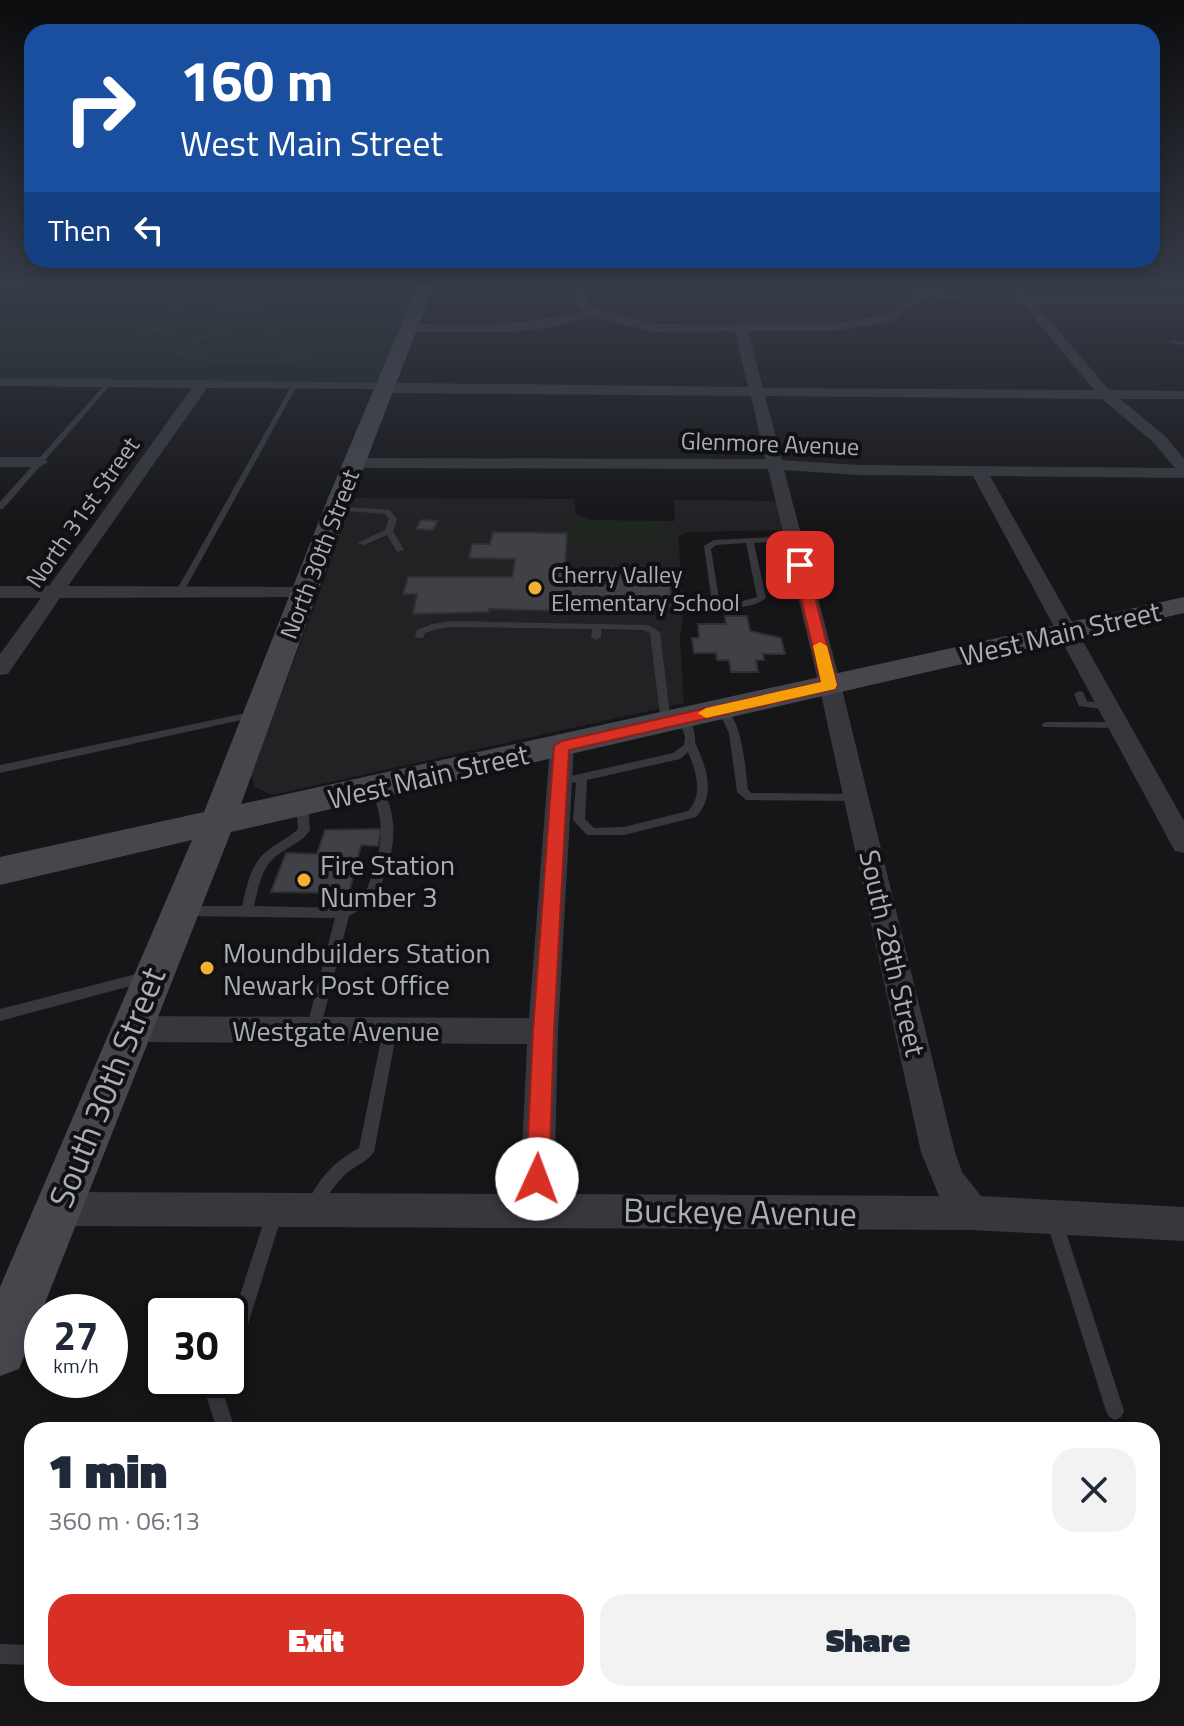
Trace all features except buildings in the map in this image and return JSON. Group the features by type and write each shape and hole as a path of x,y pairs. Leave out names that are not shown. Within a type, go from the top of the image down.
{"street":[{"name":"North 30th Street","path":"217,824 336,508 394,366"},
{"name":"South 28th Street","path":"750,366 830,685 938,1152 949,1182 972,1213"},
{"path":"1081,366 1105,394 1150,431 1184,471"},
{"path":"0,382 375,385 385,389 1184,395"},
{"name":"North 31st Street","path":"0,669 203,383"},
{"path":"0,462 40,462"},
{"name":"Glenmore Avenue","path":"354,463 775,464 858,470 1184,471"},
{"path":"979,472 1184,844"},
{"path":"0,592 304,593"},
{"name":"West Main Street","path":"0,871 562,746 680,727 723,710 1184,605"},
{"path":"536,1209 543,1031 573,834 571,779 562,746"},
{"name":"South 30th Street","path":"0,1350 152,975 217,824"},
{"name":"Westgate Avenue","path":"130,1029 543,1031"},
{"name":"Buckeye Avenue","path":"56,1209 972,1213 1184,1224"}],"lane":[{"path":"0,507 109,383"},
{"path":"179,593 295,384"},
{"path":"336,508 387,512 393,519 389,531 361,543"},
{"path":"389,531 400,550"},
{"path":"750,543 762,598 755,603 725,604 715,601 707,548 714,543 793,538"},
{"path":"420,636 435,626 452,624 597,631 645,627 655,632 680,727 689,746 676,756 571,779"},
{"path":"1079,694 1083,704 1114,716"},
{"path":"723,710 734,733 743,792 750,797 856,798"},
{"path":"0,769 258,714"},
{"path":"1047,725 1114,716"},
{"path":"573,834 638,828 692,814 700,807 703,796 698,760 680,727"},
{"path":"180,910 343,913 369,900 382,862 390,823 386,805 376,788"},
{"path":"247,911 258,870 269,854 294,841 304,830 302,805"},
{"path":"313,1030 343,913"},
{"path":"0,1015 152,975"},
{"path":"313,1209 319,1191 329,1176 366,1152 390,1030"},
{"path":"248,1297 276,1209"},
{"path":"1053,1217 1115,1411"},
{"path":"216,1398 224,1422"},
{"path":"0,1654 24,1655"}],"shaded area":[{"path":"0,366 389,366 382,382 0,380"},
{"path":"351,498 574,499 576,514 592,520 675,521 674,500 784,501 792,530 689,532 678,536 684,608 680,639 684,703 268,794 254,786 251,774 324,581"},
{"path":"568,521 665,521 669,548 567,547"}],"slow traffic":[{"path":"706,713 830,685 820,646"}],"place":[{"name":"Cherry Valley Elementary School","path":"535,588"},
{"name":"Fire Station Number 3","path":"304,880"},
{"name":"Moundbuilders Station Newark Post Office","path":"207,968"}],"route":[{"path":"537,1179 543,1031 562,746 830,685 800,565"}]}
